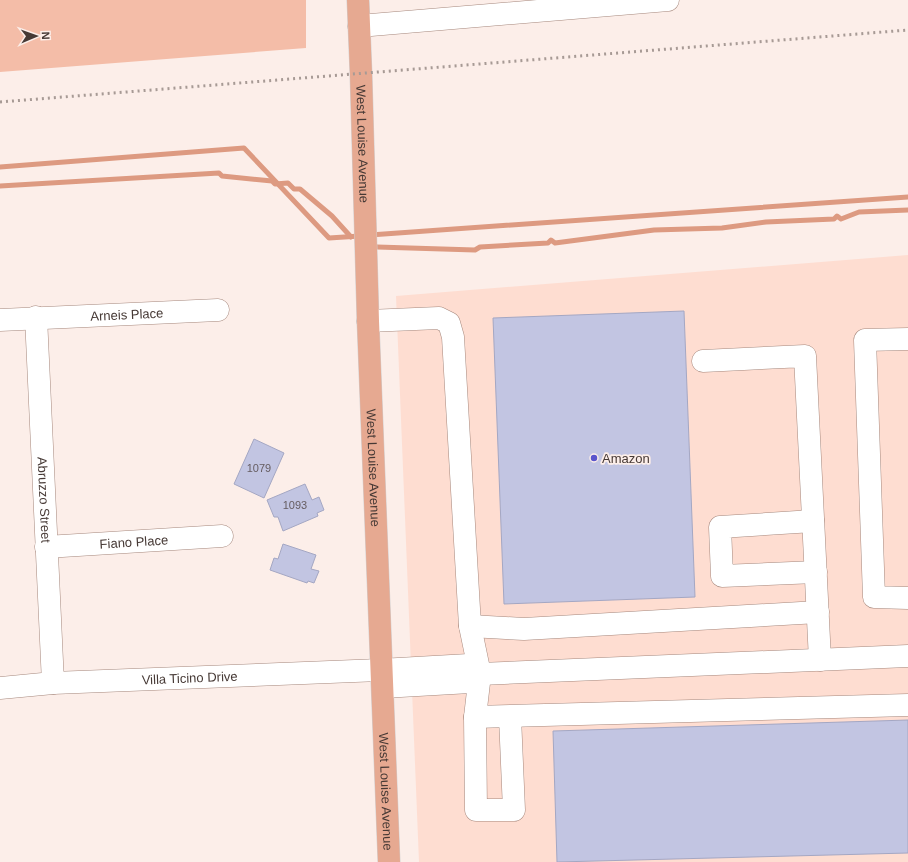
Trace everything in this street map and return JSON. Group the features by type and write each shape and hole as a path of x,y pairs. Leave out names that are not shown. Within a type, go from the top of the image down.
{"main road":[{"name":"West Louise Avenue","path":"358,0 362,74 368,321 389,862"}],"street":[{"path":"359,26 668,0"},
{"name":"Arneis Place","path":"0,320 36,317 218,310"},
{"name":"Abruzzo Street","path":"36,317 53,683"},
{"path":"368,321 439,318 449,323 453,337 470,626 480,674 475,717 476,810 514,810 510,717"},
{"path":"908,339 865,340 874,597 908,598"},
{"path":"703,361 805,356 820,660"},
{"path":"813,521 720,527 722,576 816,572"},
{"name":"Fiano Place","path":"46,548 222,536"},
{"path":"470,626 524,629 818,612"},
{"path":"480,674 908,656"},
{"name":"Villa Ticino Drive","path":"0,688 53,683 381,679 470,682 480,674"},
{"path":"475,717 908,704"}],"shaded area":[{"path":"0,0 306,0 306,48 0,72"},
{"path":"908,255 908,862 419,862 396,296"}],"building":[{"name":"Amazon","path":"684,311 695,597 504,604 493,318"},
{"path":"254,439 284,453 264,498 234,484"},
{"path":"305,484 312,500 319,497 324,510 317,513 318,516 283,531 278,517 274,517 267,500"},
{"path":"283,544 316,555 311,569 319,571 314,583 308,581 307,583 270,570 274,558 278,559"},
{"path":"908,720 908,853 557,862 553,731"}],"waterway":[{"path":"0,167 244,148 329,238 360,236"},
{"path":"0,186 219,173 222,176 272,181 275,184 288,183 294,189 300,189 332,216 351,237"},
{"path":"370,235 908,197"},
{"path":"371,245 377,247 475,250 480,247 548,243 551,240 555,243 654,230 722,228 766,222 834,219 837,216 841,219 859,212 908,210"}],"railway":[{"path":"0,102 908,30"}],"place":[{"name":"Amazon","path":"594,458"}]}
